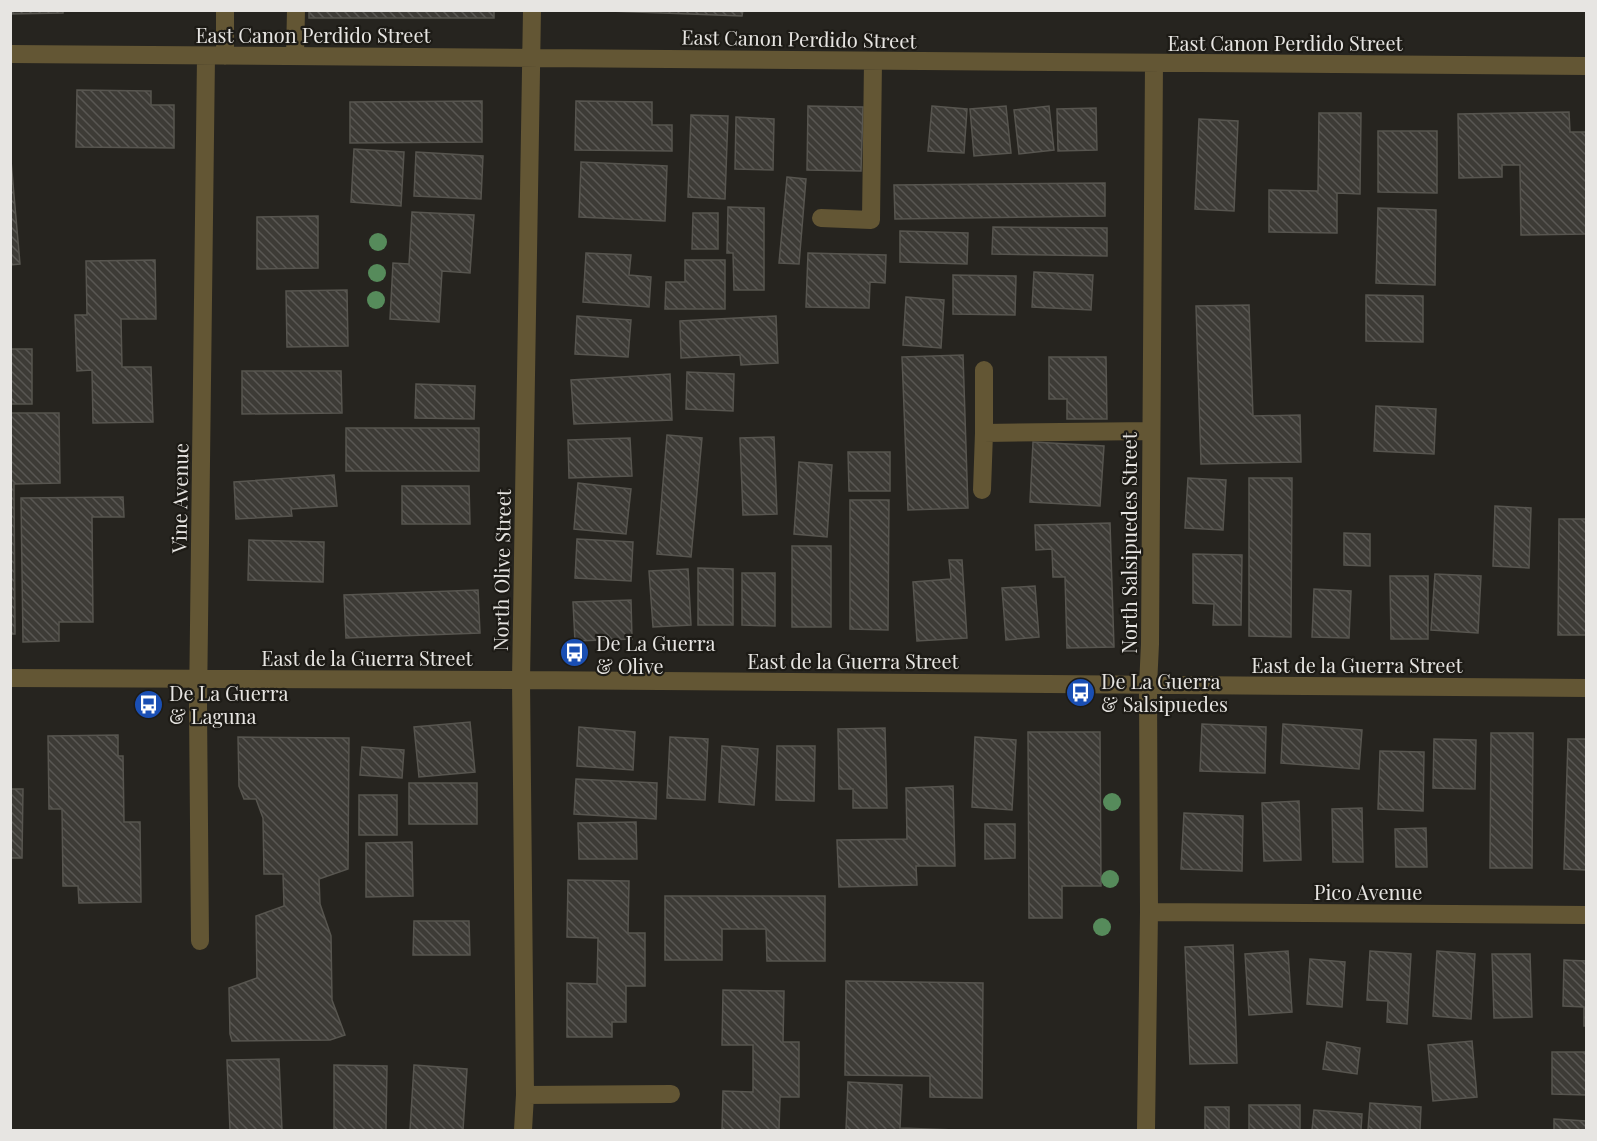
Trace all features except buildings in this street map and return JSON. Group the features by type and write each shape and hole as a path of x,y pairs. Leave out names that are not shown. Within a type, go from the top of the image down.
{"street":[{"path":"225,10 225,56"},
{"path":"295,56 296,10"},
{"name":"North Olive Street","path":"523,1131 525,1095 521,680 532,10"},
{"name":"East Canon Perdido Street","path":"10,54 1587,66"},
{"name":"Vine Avenue","path":"200,941 199,679 206,56"},
{"path":"822,218 871,220 873,62"},
{"name":"North Salsipuedes Street","path":"1146,1131 1154,63"},
{"path":"982,490 984,370"},
{"path":"984,433 1151,431"},
{"name":"East de la Guerra Street","path":"10,678 1587,688"},
{"name":"Pico Avenue","path":"1149,912 1587,915"},
{"path":"525,1095 671,1094"}],"place":[{"name":"De La Guerra & Olive","path":"575,653"},
{"name":"De La Guerra & Salsipuedes","path":"1080,692"},
{"name":"De La Guerra & Laguna","path":"148,704"}]}
